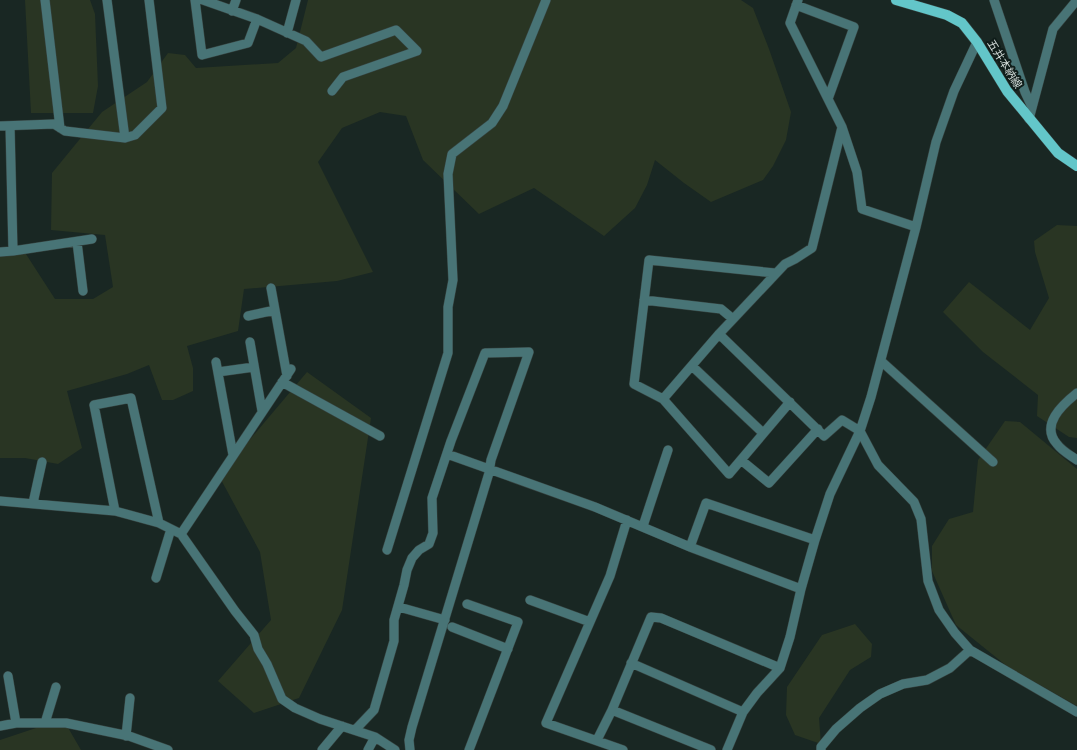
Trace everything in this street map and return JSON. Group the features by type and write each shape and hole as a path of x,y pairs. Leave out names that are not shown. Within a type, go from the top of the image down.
{"main road":[{"name":"五井本納線","path":"896,0 909,1 947,15 962,23 977,42 1007,91 1029,119 1058,153 1077,166"}],"street":[{"path":"45,0 60,128"},
{"path":"107,0 124,138"},
{"path":"0,126 54,124 66,131 124,138 135,135 162,108 149,0"},
{"path":"195,0 202,54 248,43 257,19"},
{"path":"203,0 257,19 306,42 321,57 396,30 417,51 343,77 332,91"},
{"path":"232,10 236,0"},
{"path":"287,34 296,0"},
{"path":"387,550 448,353 448,307 453,280 448,174 452,154 492,123 503,106 546,0"},
{"path":"994,0 1024,92 1032,107"},
{"path":"1029,119 1053,29 1077,0"},
{"path":"828,99 854,27 797,2 790,23 828,99 842,127 857,172 862,209 916,227"},
{"path":"727,750 743,712 757,693 780,668 790,637 801,589 815,540 830,494 860,431 881,361 916,227 936,142 954,91 977,42"},
{"path":"10,126 13,251"},
{"path":"663,399 719,334 775,273 785,264 812,248 842,127"},
{"path":"0,252 92,239"},
{"path":"77,242 83,291"},
{"path":"775,273 649,260 634,384 663,399 729,474 790,402"},
{"path":"181,534 287,376 271,288"},
{"path":"644,300 721,309 733,319"},
{"path":"248,316 275,310"},
{"path":"719,334 824,436 842,420 860,431 878,465 914,502 921,518 928,581 939,610 955,633 970,650 1077,712"},
{"path":"250,342 262,412"},
{"path":"355,730 374,710 394,641 394,620 407,570 412,558 419,550 429,544 433,533 432,498 485,353 529,352 491,460 445,620 412,727 409,740 410,750"},
{"path":"881,361 993,462"},
{"path":"216,362 233,455"},
{"path":"692,366 763,433"},
{"path":"218,372 254,367"},
{"path":"287,376 380,436"},
{"path":"1077,393 1064,404 1050,426 1051,435 1057,445 1077,460"},
{"path":"115,511 94,405 131,398 158,523"},
{"path":"741,460 769,483 818,429"},
{"path":"643,526 668,450"},
{"path":"447,454 643,526 690,547 801,589"},
{"path":"33,503 42,462"},
{"path":"0,501 115,511 158,523 181,534 235,611 254,635 258,649 267,664 282,699 295,708 320,719 375,737 395,750"},
{"path":"690,547 706,503 815,540"},
{"path":"623,750 546,723 610,576 627,520"},
{"path":"156,578 171,529"},
{"path":"530,600 590,622"},
{"path":"467,604 518,622 469,750"},
{"path":"398,607 445,620"},
{"path":"597,740 612,710 651,617 661,618 780,668"},
{"path":"452,626 508,649"},
{"path":"821,750 821,747 836,729 860,708 880,694 903,684 927,680 950,668 970,650"},
{"path":"631,663 743,712"},
{"path":"8,676 16,723"},
{"path":"45,723 56,687"},
{"path":"126,736 130,698"},
{"path":"612,710 711,750"},
{"path":"0,726 16,723 66,723 126,736 168,750"},
{"path":"322,750 342,726"},
{"path":"368,750 375,737"}],"green space":[{"path":"25,0 90,0 95,14 98,86 93,113 31,113"},
{"path":"308,0 741,0 753,8 791,112 786,140 773,166 763,180 711,202 655,160 647,185 635,208 604,236 534,188 479,214 423,160 406,116 380,112 342,128 318,162 373,272 337,281 244,289 238,331 187,346 193,368 193,391 173,400 162,400 149,365 127,374 67,391 82,448 58,464 25,458 0,458 0,256 24,251 55,299 93,299 113,287 105,235 51,230 52,173 102,112 147,82 168,53 185,55 196,68 278,63 296,48"},
{"path":"1057,225 1077,226 1077,438 1069,437 1037,416 1038,395 983,352 943,312 969,282 1030,330 1049,298 1035,252 1034,241"},
{"path":"307,372 371,418 342,610 299,698 254,713 218,681 271,620 260,552 219,476"},
{"path":"1005,421 1020,422 1077,469 1077,706 1008,667 956,625 932,571 932,546 949,519 973,512 978,460"},
{"path":"855,624 872,644 871,657 850,670 819,718 821,744 795,735 786,715 787,687 822,635"},
{"path":"63,719 81,750 0,750 0,740"}]}
